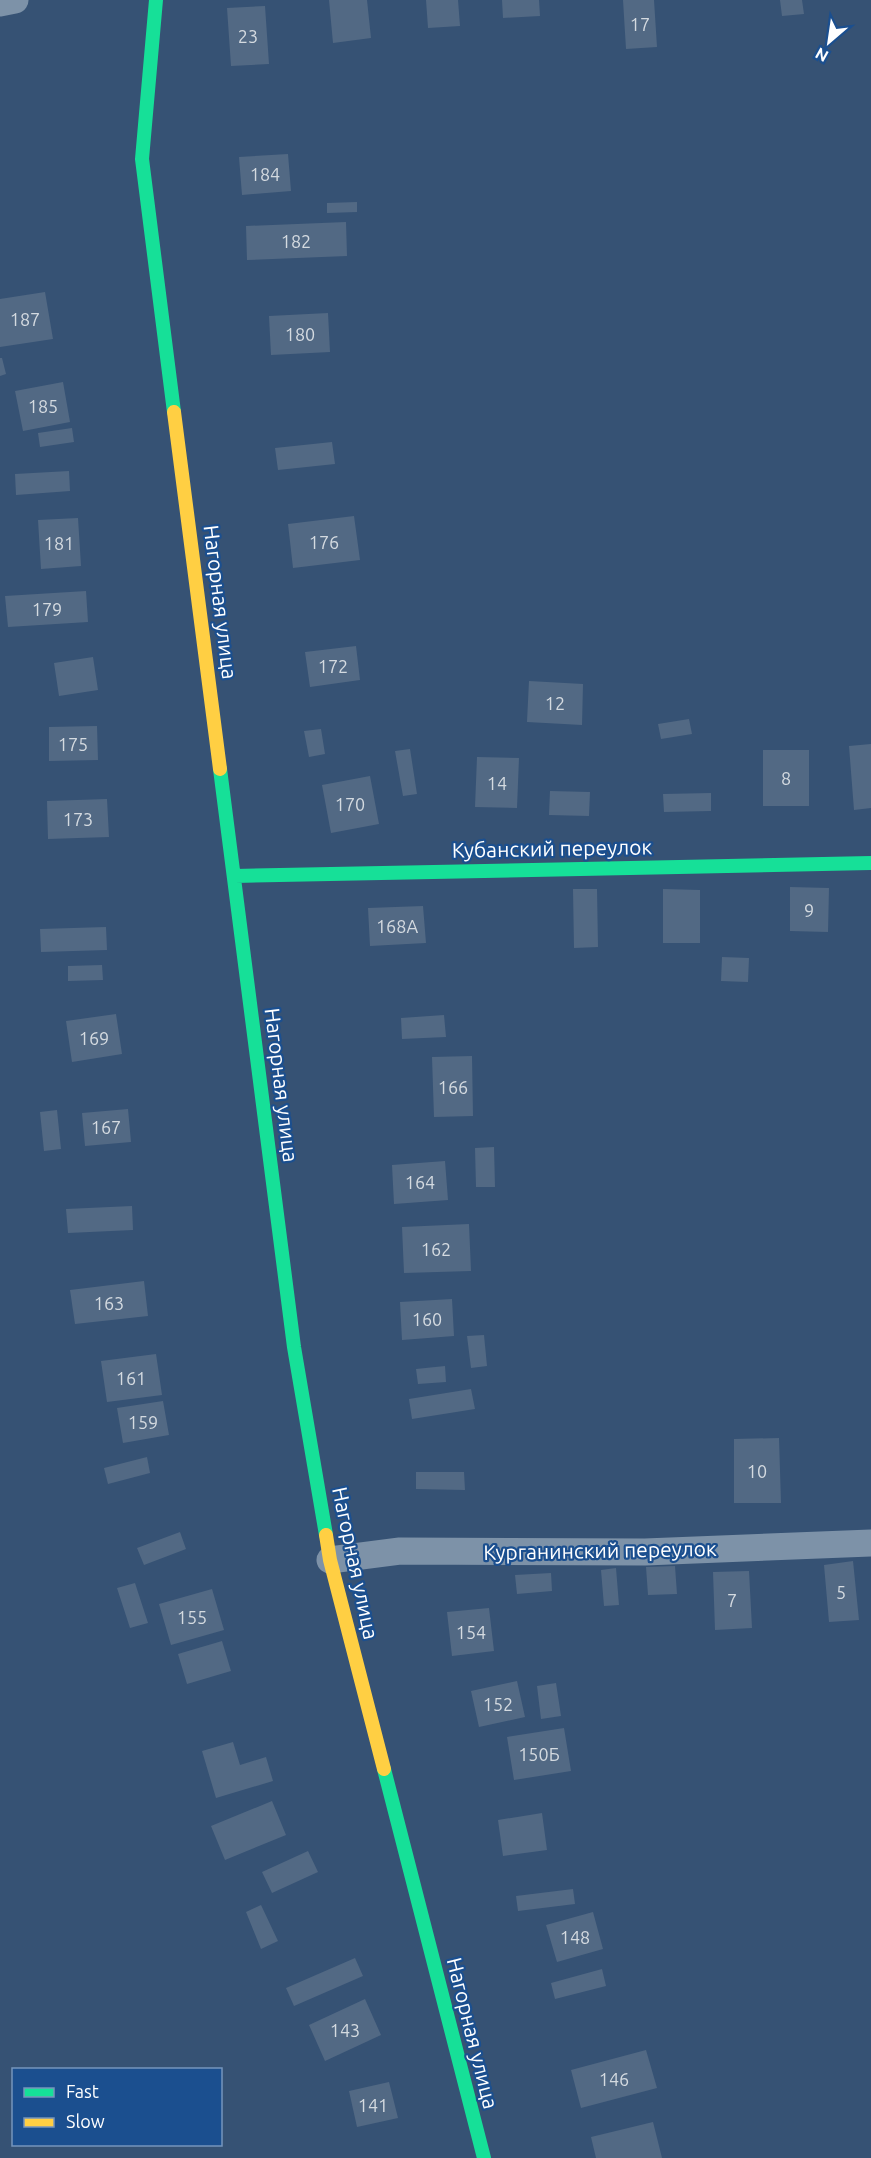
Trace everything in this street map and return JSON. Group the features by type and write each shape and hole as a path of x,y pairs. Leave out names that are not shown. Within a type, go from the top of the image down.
{"street":[{"path":"0,3 15,0"},
{"name":"Нагорная улица","path":"156,0 142,159 294,1347 330,1560 484,2158"},
{"name":"Кубанский переулок","path":"235,876 871,862"},
{"name":"Курганинский переулок","path":"330,1560 400,1551 645,1552 871,1543"}],"building":[{"path":"329,0 367,0 371,38 333,43"},
{"path":"426,0 458,0 460,26 428,28"},
{"path":"502,0 539,0 540,16 503,18"},
{"path":"623,0 654,0 657,47 626,49"},
{"path":"780,0 802,0 804,14 782,16"},
{"path":"265,6 269,64 231,66 227,8"},
{"path":"288,154 291,191 242,195 239,157"},
{"path":"357,202 357,212 327,213 327,203"},
{"path":"346,222 347,256 247,260 246,226"},
{"path":"45,292 53,339 0,347 0,299"},
{"path":"328,313 330,352 271,355 269,316"},
{"path":"0,358 2,358 6,374 0,376"},
{"path":"63,382 70,422 23,431 15,391"},
{"path":"72,428 74,442 40,447 38,433"},
{"path":"332,442 335,464 278,470 275,448"},
{"path":"69,471 70,491 16,495 15,474"},
{"path":"354,516 360,560 293,568 288,524"},
{"path":"78,518 81,566 41,569 38,520"},
{"path":"86,591 88,622 8,627 5,596"},
{"path":"356,646 360,680 310,687 305,652"},
{"path":"93,657 98,690 59,696 54,663"},
{"path":"529,681 583,684 582,725 527,722"},
{"path":"689,719 692,734 661,739 658,724"},
{"path":"97,726 98,760 49,761 49,727"},
{"path":"321,729 325,754 309,757 304,731"},
{"path":"871,744 871,808 854,810 849,746"},
{"path":"410,749 417,794 403,796 395,751"},
{"path":"763,750 809,750 809,806 763,806"},
{"path":"477,757 519,758 517,808 475,807"},
{"path":"370,776 379,824 331,833 322,785"},
{"path":"550,791 590,792 589,816 549,815"},
{"path":"711,793 711,811 664,812 663,794"},
{"path":"107,799 109,837 48,839 47,801"},
{"path":"790,887 829,888 828,932 790,931"},
{"path":"573,889 597,889 598,947 574,948"},
{"path":"663,889 700,890 700,943 663,943"},
{"path":"423,906 426,943 370,946 368,908"},
{"path":"106,927 107,950 41,952 40,929"},
{"path":"722,957 749,958 748,982 721,981"},
{"path":"102,965 103,980 68,981 68,966"},
{"path":"116,1014 122,1054 72,1062 66,1021"},
{"path":"444,1015 446,1037 402,1039 401,1018"},
{"path":"472,1056 473,1116 434,1117 432,1057"},
{"path":"128,1109 131,1142 85,1146 82,1113"},
{"path":"57,1110 61,1149 44,1151 40,1112"},
{"path":"494,1147 495,1187 476,1187 475,1148"},
{"path":"445,1161 448,1200 394,1204 392,1165"},
{"path":"132,1206 133,1230 68,1233 66,1209"},
{"path":"469,1224 471,1271 404,1273 402,1227"},
{"path":"144,1281 148,1316 75,1324 70,1290"},
{"path":"452,1299 454,1336 402,1340 400,1302"},
{"path":"484,1335 487,1366 471,1368 467,1336"},
{"path":"156,1354 162,1395 107,1402 101,1361"},
{"path":"445,1366 446,1382 418,1384 416,1369"},
{"path":"471,1389 475,1409 412,1419 409,1399"},
{"path":"163,1401 169,1435 123,1443 117,1408"},
{"path":"779,1438 781,1503 734,1503 734,1439"},
{"path":"147,1457 150,1473 108,1484 104,1468"},
{"path":"416,1472 464,1472 465,1490 416,1489"},
{"path":"180,1532 186,1549 144,1565 137,1548"},
{"path":"853,1561 859,1620 829,1622 824,1565"},
{"path":"675,1566 677,1594 648,1595 646,1567"},
{"path":"616,1568 619,1605 604,1606 601,1570"},
{"path":"749,1571 752,1628 715,1630 713,1572"},
{"path":"551,1573 552,1591 517,1594 515,1575"},
{"path":"135,1583 148,1623 130,1628 117,1588"},
{"path":"212,1589 224,1630 171,1645 159,1604"},
{"path":"489,1608 494,1651 452,1656 447,1612"},
{"path":"222,1641 231,1671 187,1684 178,1654"},
{"path":"517,1681 525,1717 479,1727 471,1691"},
{"path":"556,1683 561,1716 541,1719 537,1686"},
{"path":"564,1728 571,1771 514,1780 507,1737"},
{"path":"233,1742 240,1765 266,1757 273,1781 216,1798 202,1751"},
{"path":"272,1801 286,1835 225,1860 211,1826"},
{"path":"542,1813 547,1850 503,1856 498,1820"},
{"path":"308,1851 318,1872 272,1893 262,1872"},
{"path":"573,1889 575,1904 518,1911 516,1896"},
{"path":"261,1905 278,1941 261,1949 246,1912"},
{"path":"593,1912 603,1949 557,1962 546,1925"},
{"path":"355,1958 363,1976 294,2006 286,1988"},
{"path":"602,1969 606,1986 555,1999 551,1983"},
{"path":"365,1999 381,2035 325,2061 309,2025"},
{"path":"646,2050 657,2088 581,2108 571,2070"},
{"path":"389,2082 398,2118 357,2127 349,2091"},
{"path":"653,2122 662,2158 596,2158 591,2137"}],"traffic: fast":[{"path":"156,0 142,159 174,412"},
{"path":"220,769 294,1347 326,1535"},
{"path":"235,876 871,863"},
{"path":"384,1769 484,2158"}],"traffic: slow":[{"path":"174,412 220,769"},
{"path":"326,1535 330,1560 384,1769"}]}
